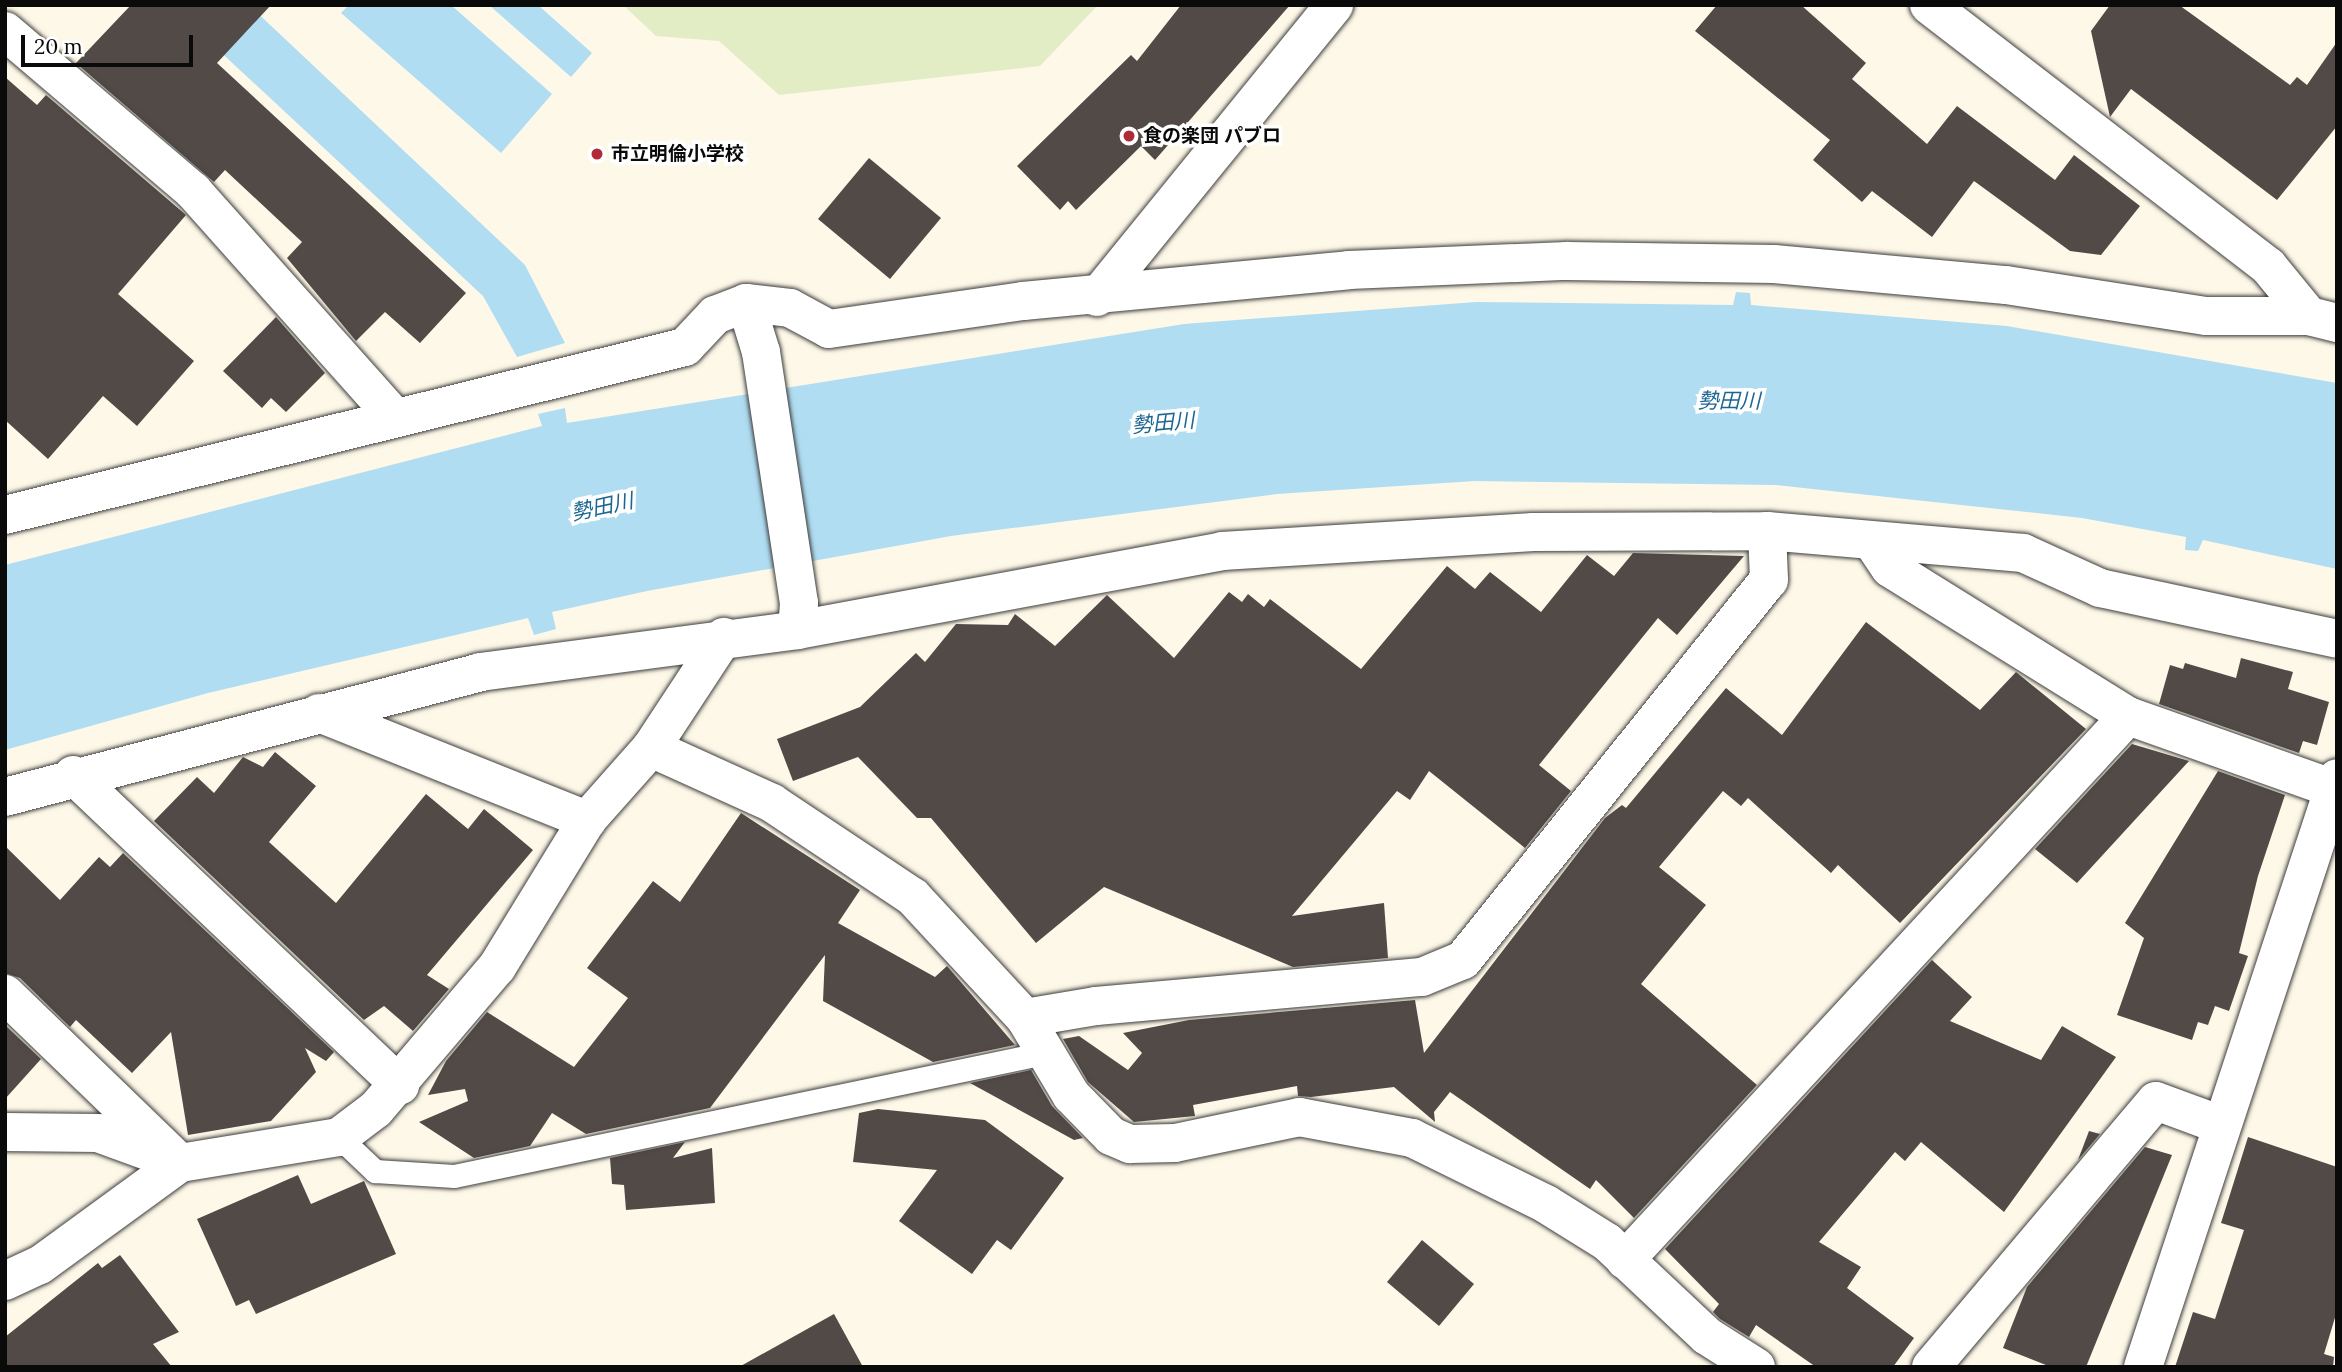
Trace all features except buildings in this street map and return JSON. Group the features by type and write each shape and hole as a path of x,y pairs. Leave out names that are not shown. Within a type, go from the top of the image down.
{"street":[{"path":"1097,297 1334,5"},
{"path":"1929,5 2268,266 2323,319"},
{"path":"5,31 194,191 396,418"},
{"path":"5,515 685,347 715,315 746,303 790,309 828,329 1097,297 1363,270 1567,261 1774,264 2006,285 2206,316 2323,319"},
{"path":"746,303 761,352 798,617"},
{"path":"1025,1018 1096,1006 1422,977 1463,960 1769,580 1767,531"},
{"path":"5,797 73,775 480,672 724,637 798,617 1222,551 1533,532 1767,531 1873,543 2023,553 2100,587 2337,639"},
{"path":"1873,543 1890,568 2128,716 2336,785 2221,1125 2143,1367"},
{"path":"5,1281 40,1265 180,1163 339,1137 400,1085 497,967 587,820 651,748 724,637"},
{"path":"319,713 587,820"},
{"path":"1625,1260 2128,716"},
{"path":"651,748 772,803 913,897 1025,1018 1090,1117 1130,1143 1175,1143 1299,1117 1373,1127 1412,1138 1546,1203 1625,1260 1707,1336 1756,1367"},
{"path":"73,775 400,1085"},
{"path":"5,994 180,1163"},
{"path":"1931,1367 2156,1101 2221,1125"},
{"path":"5,1132 98,1133 180,1163"}],"lane":[{"path":"339,1137 375,1171 454,1176 1049,1052"}],"green space":[{"path":"623,5 1098,5 1040,66 779,95 719,41 656,36"}],"water":[{"path":"170,5 249,5 525,265 565,343 517,357 483,296"},
{"path":"349,5 451,5 552,94 501,153 341,13"},
{"path":"489,5 538,5 592,53 571,77"},
{"name":"勢田川","path":"1736,292 1750,293 1751,305 2007,326 2337,383 2337,569 2203,540 2198,551 2185,550 2186,537 2082,518 1776,485 1475,481 1277,494 951,536 647,591 552,612 556,629 534,635 528,618 208,693 5,750 5,565 542,426 538,414 565,408 567,423 1184,324 1476,302 1733,305"}],"place":[{"name":"食の楽団 パブロ","path":"1129,136"},
{"name":"市立明倫小学校","path":"597,154"}]}
